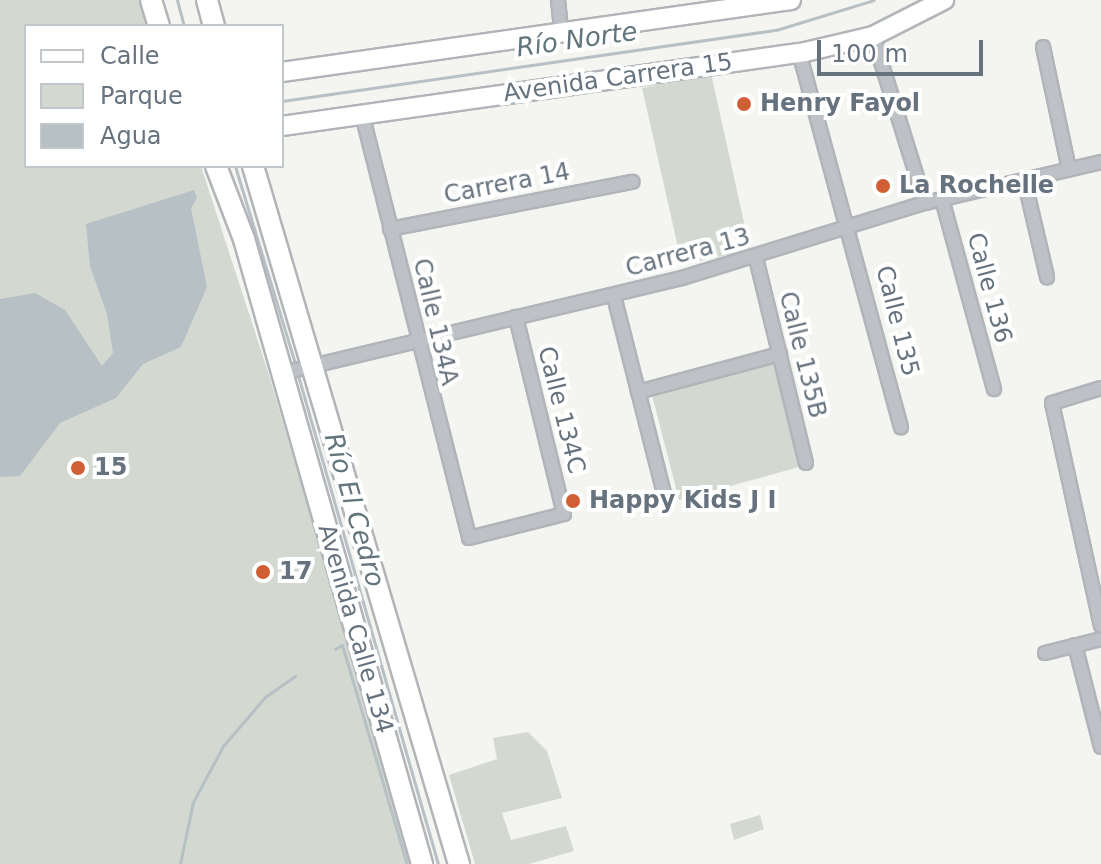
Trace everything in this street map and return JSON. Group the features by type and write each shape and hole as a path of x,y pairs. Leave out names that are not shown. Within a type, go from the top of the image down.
{"main road":[{"path":"151,0 158,24"},
{"path":"207,0 213,24"},
{"path":"284,72 791,0"},
{"name":"Avenida Carrera 15","path":"284,126 799,52 873,36 944,0"},
{"name":"Avenida Calle 134","path":"217,168 298,369 459,864"},
{"name":"Avenida Calle 134","path":"253,168 298,369 422,864"}],"street":[{"path":"558,0 561,31"},
{"path":"873,36 925,203"},
{"path":"1043,47 1069,169"},
{"name":"Calle 135","path":"799,52 901,427"},
{"name":"Calle 134A","path":"362,114 469,538"},
{"name":"Carrera 13","path":"298,369 614,296 756,258 925,203 1025,183 1101,162"},
{"name":"Carrera 14","path":"390,229 632,182"},
{"path":"1025,183 1047,277"},
{"name":"Calle 136","path":"942,199 994,389"},
{"name":"Calle 135B","path":"756,258 806,463"},
{"path":"614,296 664,494"},
{"name":"Calle 134C","path":"469,538 564,514 516,317"},
{"path":"638,392 780,354"},
{"path":"1101,388 1054,399 1101,626"},
{"path":"1045,653 1101,639"},
{"path":"1075,645 1101,747"}],"green space":[{"path":"0,0 143,0 149,24 24,24 24,168 202,168 268,372 414,864 0,864"},
{"path":"711,73 750,250 682,265 642,88"},
{"path":"775,360 799,467 679,500 651,391"},
{"path":"528,732 547,751 562,798 502,813 511,840 566,826 574,851 529,864 475,864 449,775 497,759 493,738"},
{"path":"760,815 764,829 734,840 730,824"}],"water":[{"path":"194,190 197,198 191,208 207,287 181,347 143,364 116,398 60,423 20,476 0,477 0,299 35,293 65,310 102,366 113,353 107,314 90,266 86,224"}],"waterway":[{"name":"Río El Cedro","path":"177,0 183,24"},
{"name":"Río Norte","path":"284,101 776,30 874,0"},
{"name":"Río El Cedro","path":"236,168 295,364"},
{"name":"Río El Cedro","path":"297,372 438,864"},
{"path":"335,649 342,645 407,864"},
{"path":"180,864 193,802 223,746 265,697 295,676"}],"place":[{"name":"Henry Fayol","path":"744,104"},
{"name":"La Rochelle","path":"883,186"},
{"name":"15","path":"78,468"},
{"name":"Happy Kids J I","path":"573,501"},
{"name":"17","path":"263,572"}]}
